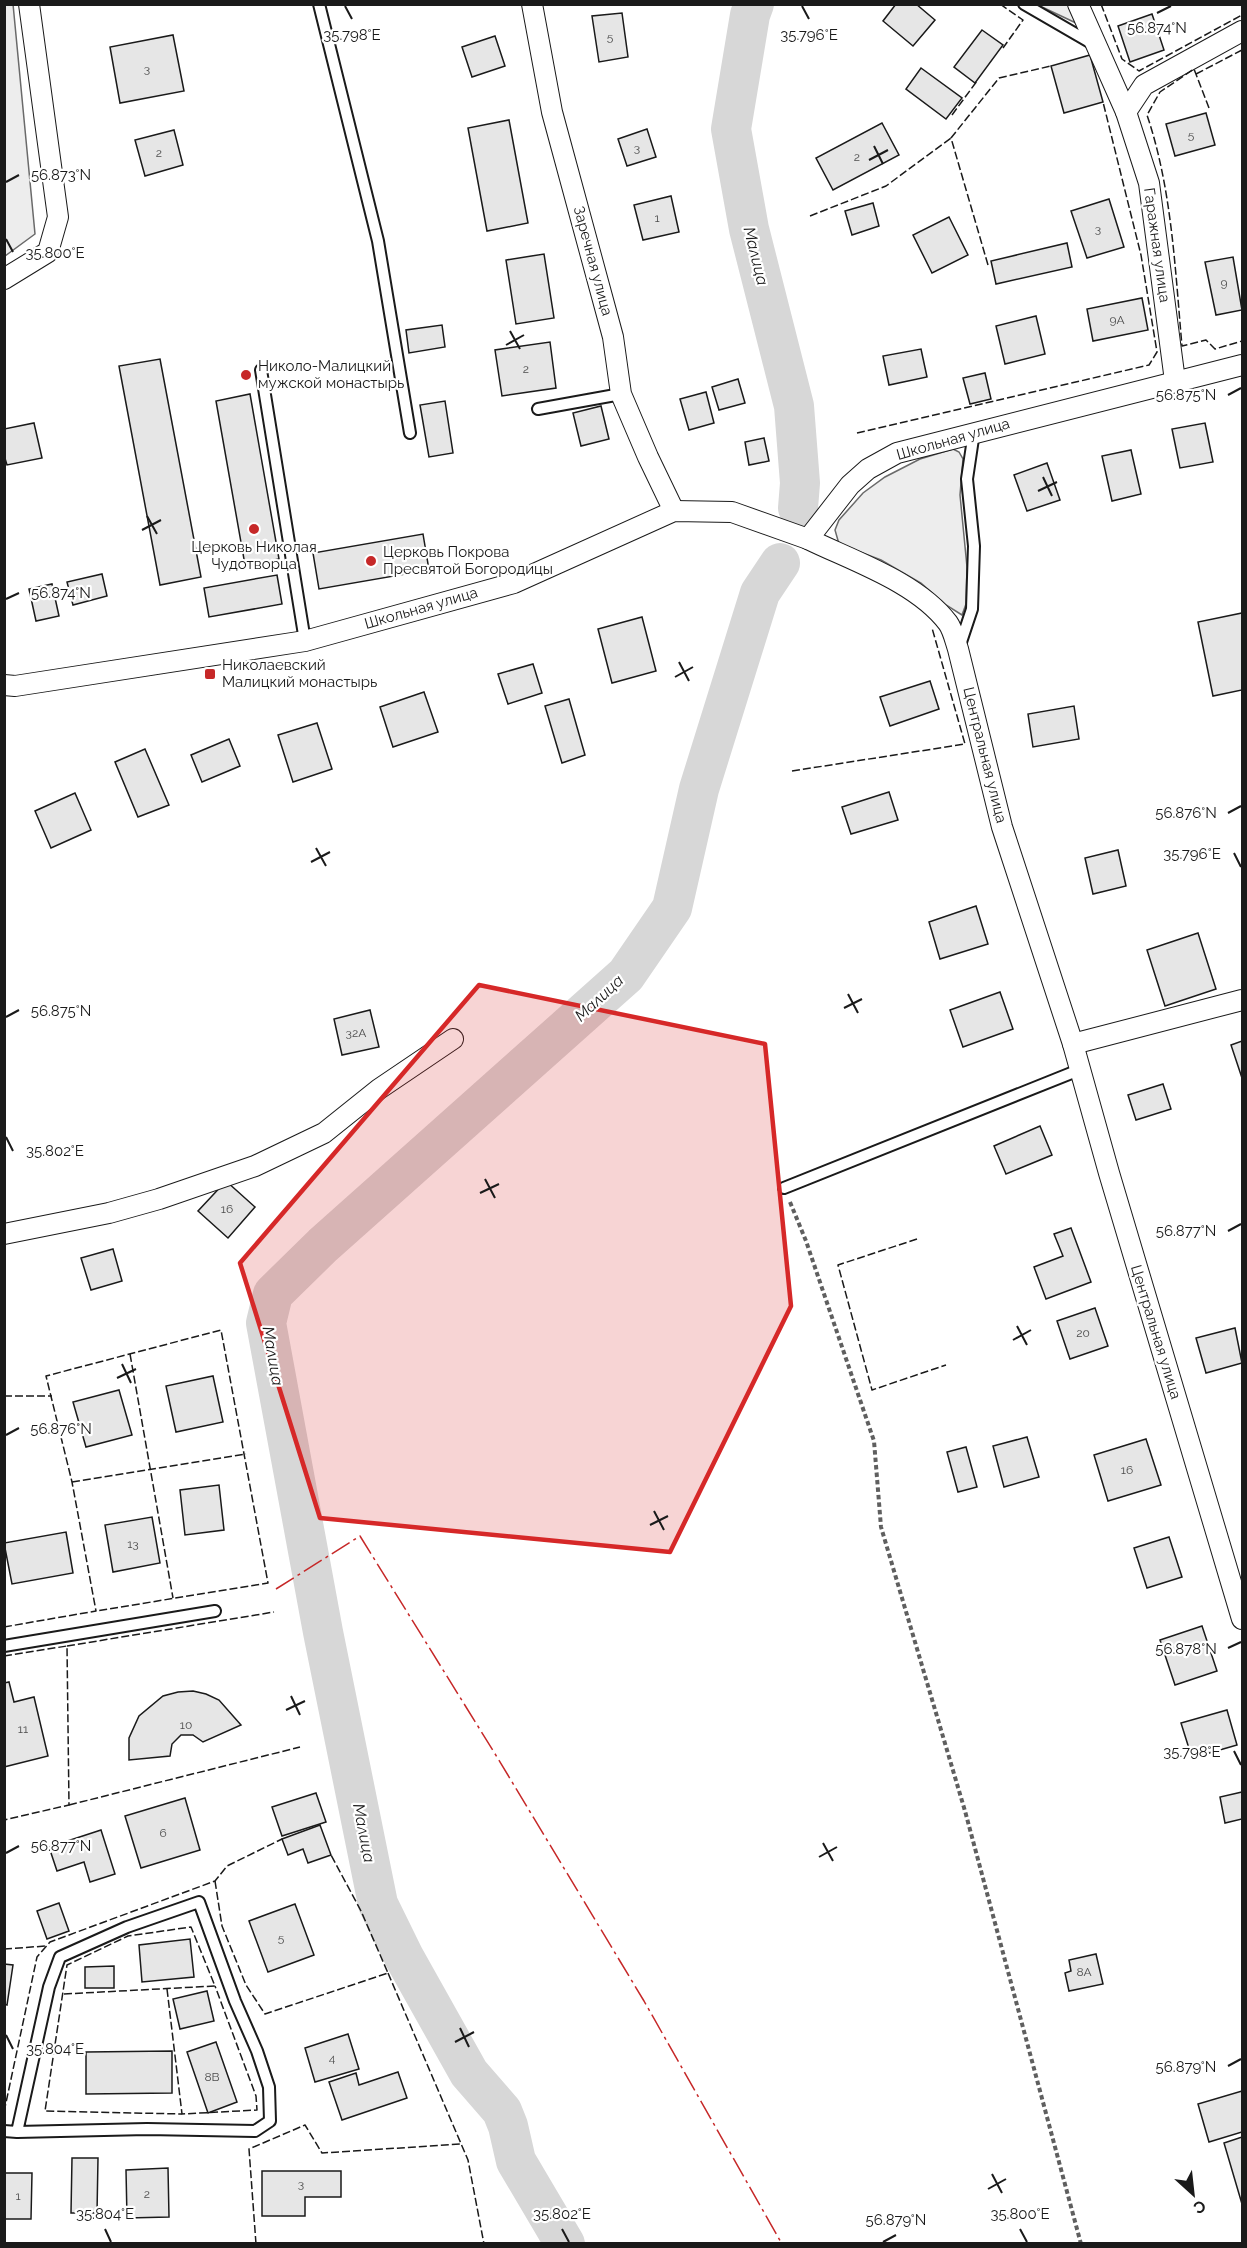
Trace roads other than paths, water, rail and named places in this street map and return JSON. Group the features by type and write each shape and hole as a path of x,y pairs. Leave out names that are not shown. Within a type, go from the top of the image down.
{"street":[{"path":"4,279 48,252 58,217 29,4"},
{"name":"Заречная улица","path":"532,4 552,112 613,337 621,394 674,511"},
{"name":"Гаражная улица","path":"1078,4 1126,112 1149,183 1175,381"},
{"path":"1126,112 1144,85 1242,31"},
{"name":"Школьная улица","path":"8,688 305,641 514,583 674,511 732,512 808,539 850,485 868,469 897,453 1242,365"},
{"name":"Центральная улица","path":"808,539 898,583 923,598 949,624 958,649 1002,827 1073,1044 1242,1619"},
{"path":"1073,1044 1242,1000"},
{"path":"4,1234 109,1214 255,1166 324,1132 379,1089 453,1039"}],"lane":[{"path":"319,4 378,241 410,433"},
{"path":"1024,4 1096,46"},
{"path":"261,370 305,641"},
{"path":"538,409 621,394"},
{"path":"958,649 972,609 974,546 967,479 974,432"},
{"path":"784,1188 1079,1070"},
{"path":"4,1646 215,1611"},
{"path":"4,2131 17,2132 147,2129 255,2131 270,2121 269,2087 199,1902 127,1927 60,1957 49,1987 17,2132"}],"waterway":[{"name":"Малица","path":"754,4 750,15 731,129 749,229 794,406 800,483 798,508"},
{"name":"Малица","path":"565,2244 516,2161 502,2111 469,2073 404,1957 378,1904 323,1632 266,1323 273,1294 323,1245 626,975 672,908 699,789 760,593 780,563"}],"place":[{"name":"Николо-Малицкий мужской монастырь","path":"246,375"},
{"name":"Церковь Николая Чудотворца","path":"254,529"},
{"name":"Церковь Покрова Пресвятой Богородицы","path":"371,561"},
{"name":"Николаевский Малицкий монастырь","path":"210,674"}]}
